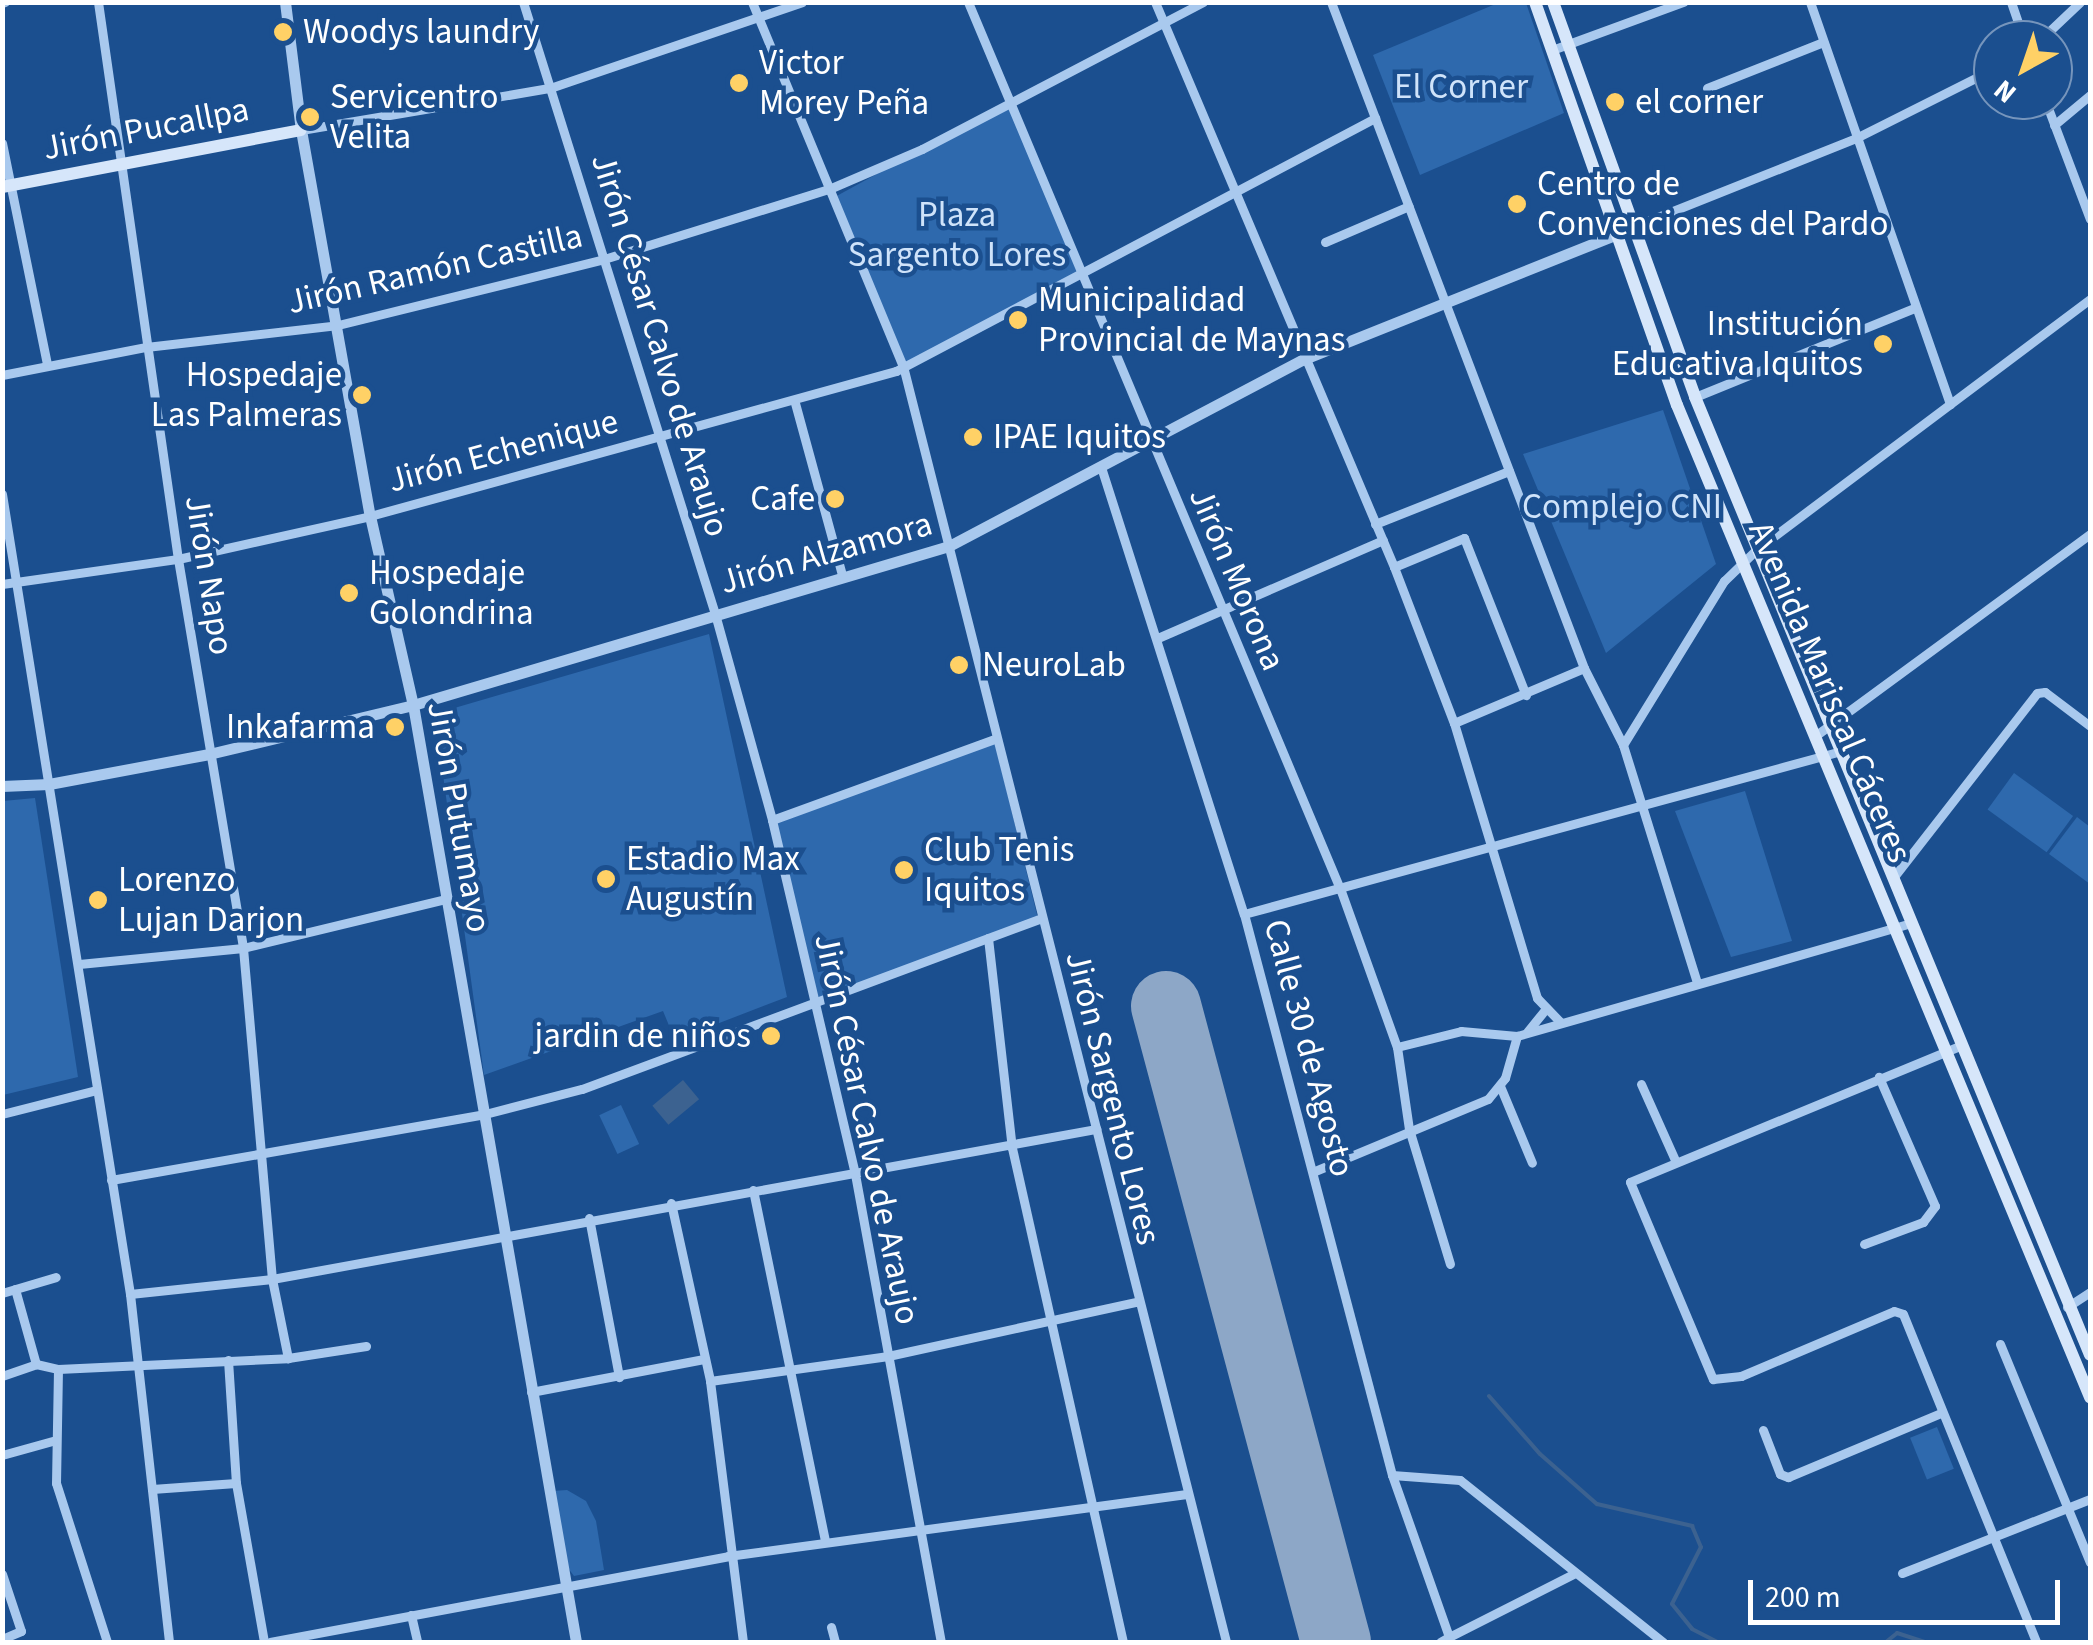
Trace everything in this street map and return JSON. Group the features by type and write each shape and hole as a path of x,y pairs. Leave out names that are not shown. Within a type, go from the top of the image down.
{"main road":[{"name":"Avenida Mariscal Cáceres","path":"1536,2 1743,563 2090,1397"},
{"name":"Avenida Mariscal Cáceres","path":"1553,2 1623,231 2090,1355"},
{"name":"Jirón Pucallpa","path":"8,185 301,130"}],"street":[{"name":"Jirón Napo","path":"98,2 118,164 178,559 243,948 272,1279 288,1358"},
{"name":"Jirón Putumayo","path":"285,2 301,130 370,516 413,705 576,1642"},
{"name":"Jirón César Calvo de Araujo","path":"524,2 716,614 772,820 812,1004 855,1174 941,1642"},
{"name":"Jirón Sargento Lores","path":"752,2 903,366 1038,919 1096,1129 1136,1302 1226,1642"},
{"path":"301,130 550,88 802,2"},
{"name":"Jirón Morona","path":"968,2 1083,274 1147,438 1341,891 1397,1046 1409,1129 1450,1264"},
{"path":"1154,2 1302,360 1394,567 1454,723 1545,1010 1560,1022"},
{"name":"Jirón Ramón Castilla","path":"2,375 146,347 338,325 604,259 830,189 1203,2"},
{"path":"1332,2 1584,668 1623,745 1696,982"},
{"path":"1552,50 1568,48 1683,2"},
{"path":"1810,2 1854,139 1950,404"},
{"path":"2061,20 2080,2"},
{"path":"1707,88 1823,42"},
{"name":"Jirón Alzamora","path":"2,786 49,784 209,754 413,705 949,546 1101,467 1147,438 1302,360 1854,139 1973,79"},
{"path":"2054,125 2090,95"},
{"name":"Jirón Echenique","path":"2,584 178,559 370,516 795,403 903,366 1375,118"},
{"path":"2052,120 2090,219"},
{"path":"2,143 47,364"},
{"path":"1324,242 1409,206"},
{"path":"1623,745 1724,582 1757,549 2090,300"},
{"path":"1695,398 1914,308"},
{"path":"795,403 843,578"},
{"name":"Calle 30 de Agosto","path":"1101,467 1160,637 1244,914 1392,1474 1444,1640"},
{"path":"1375,524 1509,471"},
{"path":"2,494 130,1294 169,1642"},
{"path":"1815,736 2090,534"},
{"path":"1394,567 1464,538 1526,695"},
{"path":"1160,637 1383,540"},
{"path":"1454,723 1584,668"},
{"path":"1893,878 2037,693 2045,692 2090,726"},
{"path":"772,820 994,738"},
{"path":"1244,914 1496,850 1841,751"},
{"path":"79,964 243,948 446,899"},
{"path":"111,1180 485,1114 582,1089 1038,919"},
{"path":"1397,1046 1461,1031 1522,1034 1696,982 1897,931 1912,923"},
{"path":"988,938 1012,1148 1122,1642"},
{"path":"1315,1171 1488,1099 1500,1086 1522,1034 1545,1010"},
{"path":"1962,1045 1674,1160 1630,1182 1713,1379 1741,1376 1899,1311 2036,1642"},
{"path":"1864,1244 1923,1222 1935,1206 1879,1077"},
{"path":"1641,1084 1674,1160"},
{"path":"1500,1086 1532,1163"},
{"path":"2,1114 96,1090"},
{"path":"130,1294 272,1279 503,1233 1012,1148 1096,1129"},
{"path":"753,1190 825,1541"},
{"path":"671,1203 710,1380 728,1556 743,1642"},
{"path":"588,1218 619,1377"},
{"path":"2,1293 56,1276"},
{"path":"14,1289 36,1364"},
{"path":"2058,1314 2090,1292"},
{"path":"710,1380 888,1356 1136,1302"},
{"path":"2000,1344 2090,1562"},
{"path":"2,1376 36,1364 58,1370 288,1358 366,1346"},
{"path":"530,1392 704,1358"},
{"path":"228,1360 236,1483 267,1642 728,1556 1186,1494"},
{"path":"58,1370 56,1483 107,1642"},
{"path":"1763,1430 1780,1474 1788,1477 1941,1413"},
{"path":"2,1455 56,1440"},
{"path":"1392,1474 1460,1480 1663,1642"},
{"path":"152,1489 236,1483"},
{"path":"1902,1574 2090,1498"},
{"path":"1444,1640 1576,1573"},
{"path":"2,1574 21,1631 2,1639"},
{"path":"412,1616 416,1642"},
{"path":"831,1626 835,1642"}],"green space":[{"name":"El Corner","path":"1498,3 1526,3 1564,113 1420,175 1373,55"},
{"name":"Plaza Sargento Lores","path":"1010,101 1083,274 903,366 833,198"},
{"name":"Complejo CNI","path":"1663,410 1716,564 1606,653 1523,454"},
{"path":"709,634 787,997 675,1040 663,1011 484,1075 435,716 427,716"},
{"name":"Club Tenis Iquitos","path":"994,739 1038,919 812,1004 772,820"},
{"path":"2014,773 2073,816 2047,852 1988,809"},
{"path":"1745,791 1792,941 1731,957 1675,811"},
{"path":"35,798 78,1077 3,1095 3,801"},
{"path":"2077,817 2090,827 2090,884 2049,854"},
{"path":"621,1105 639,1144 617,1154 599,1115"},
{"path":"1937,1427 1954,1469 1927,1480 1910,1438"},
{"path":"567,1490 586,1501 596,1521 604,1570 574,1576 565,1564 553,1491"}],"shaded area":[{"path":"683,1080 699,1099 668,1125 652,1106"}],"waterway":[{"path":"1489,1396 1540,1454 1597,1504 1692,1526 1701,1547 1672,1604 1692,1629 1717,1642"},
{"path":"1886,1642 1897,1633 1925,1642"}],"runway":[{"path":"1166,1006 1336,1642"}],"place":[{"name":"Woodys laundry","path":"283,32"},
{"name":"Victor Morey Peña","path":"739,83"},
{"name":"el corner","path":"1615,102"},
{"name":"Servicentro Velita","path":"310,117"},
{"name":"Centro de Convenciones del Pardo","path":"1517,204"},
{"name":"Municipalidad Provincial de Maynas","path":"1018,320"},
{"name":"Institución Educativa Iquitos","path":"1883,344"},
{"name":"Hospedaje Las Palmeras","path":"362,395"},
{"name":"IPAE Iquitos","path":"973,437"},
{"name":"Cafe","path":"835,499"},
{"name":"Hospedaje Golondrina","path":"349,593"},
{"name":"NeuroLab","path":"959,665"},
{"name":"Inkafarma","path":"395,727"},
{"name":"Club Tenis Iquitos","path":"904,870"},
{"name":"Estadio Max Augustín","path":"606,879"},
{"name":"Lorenzo Lujan Darjon","path":"98,900"},
{"name":"jardin de niños","path":"771,1036"}]}
